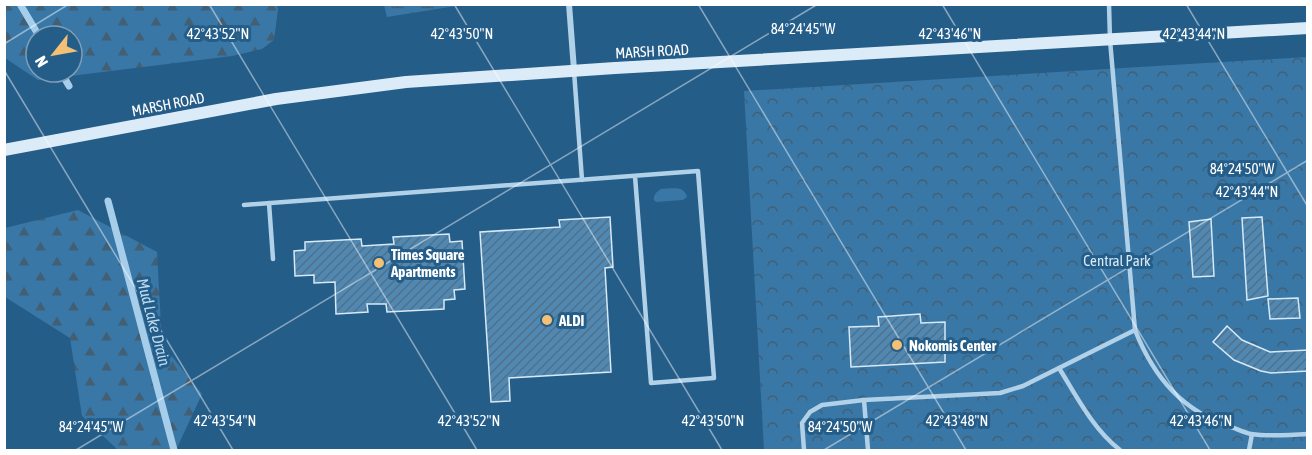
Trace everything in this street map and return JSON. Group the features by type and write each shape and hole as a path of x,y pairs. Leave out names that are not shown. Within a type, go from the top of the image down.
{"main road":[{"name":"MARSH ROAD","path":"4,150 276,99 406,82 639,66 1308,28"}],"street":[{"path":"568,4 574,71"}],"lane":[{"path":"1109,4 1110,40 1135,330 1142,348 1157,373 1181,400 1214,422 1252,434 1308,434"},
{"path":"574,71 582,180"},
{"path":"244,205 698,171 714,378 651,383 636,176"},
{"path":"269,203 273,258"},
{"path":"804,450 802,423 810,412 822,405 864,400 1000,393 1023,386 1135,330"},
{"path":"1059,368 1086,412 1110,443 1120,450"},
{"path":"864,400 868,450"},
{"path":"1249,450 1252,434"}],"green space":[{"path":"384,4 462,5 387,17"},
{"path":"5,5 277,5 278,9 274,40 262,49 232,56 84,74 84,24 24,24 24,71 5,58"},
{"name":"Central Park","path":"1307,57 1307,450 764,450 744,91"},
{"path":"661,189 680,189 687,197 683,200 656,202 654,196"},
{"path":"78,210 157,252 162,344 202,394 176,450 118,450 82,416 70,338 5,297 5,228"}],"building":[{"name":"ALDI","path":"610,217 613,267 605,268 611,372 509,378 510,401 491,402 480,232 560,227 559,220"},
{"path":"1262,217 1268,296 1247,300 1242,218"},
{"path":"1211,219 1214,276 1193,277 1189,222"},
{"name":"Times Square Apartments","path":"449,234 450,242 462,241 465,289 454,290 455,299 444,300 444,309 387,312 386,304 367,304 368,312 336,314 335,282 314,283 314,275 295,276 294,251 305,250 305,242 361,239 362,246 394,244 393,237"},
{"path":"1298,298 1300,318 1270,319 1268,299"},
{"name":"Nokomis Center","path":"920,314 921,323 945,322 945,362 851,367 849,327 879,326 878,317"},
{"path":"1227,326 1242,340 1270,352 1308,350 1308,371 1271,373 1234,360 1213,342"}],"waterway":[{"name":"Mud Lake Drain","path":"20,4 32,24"},
{"name":"Mud Lake Drain","path":"108,201 174,450"}],"place":[{"name":"Times Square Apartments","path":"379,263"},
{"name":"ALDI","path":"547,320"},
{"name":"Nokomis Center","path":"897,345"}]}
